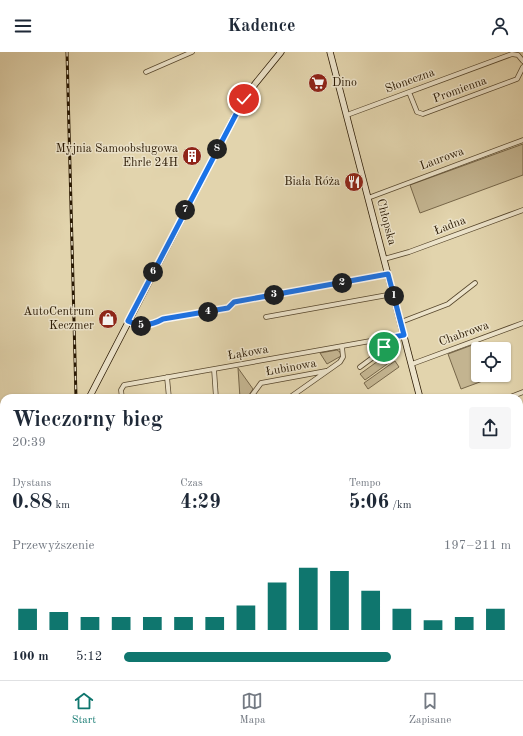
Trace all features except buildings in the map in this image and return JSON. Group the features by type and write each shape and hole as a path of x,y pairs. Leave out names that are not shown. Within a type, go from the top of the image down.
{"street":[{"path":"146,72 192,52"},
{"path":"91,394 239,108 255,84 281,52"},
{"name":"Chłopska","path":"330,52 419,394"},
{"name":"Słoneczna","path":"347,115 512,54 519,54 523,61"},
{"name":"Promienna","path":"409,92 416,112 423,114 517,79 523,67"},
{"name":"Laurowa","path":"368,198 523,140"},
{"name":"Ładna","path":"384,259 409,252 523,210"},
{"path":"128,321 139,326 156,323 163,319 228,308 234,302 388,274"},
{"path":"401,322 448,304 475,283"},
{"path":"266,317 393,294"},
{"name":"Chabrowa","path":"412,364 523,323"},
{"name":"Łąkowa","path":"121,394 124,385 404,335"},
{"path":"360,367 383,350 383,339"},
{"name":"Łubinowa","path":"294,394 342,360 342,347"},
{"path":"214,369 216,394"},
{"name":"Łubinowa","path":"253,394 259,384 326,371"},
{"path":"167,378 169,394"}],"shaded area":[{"path":"523,144 523,175 420,213 410,185"},
{"path":"471,345 471,382 480,382 461,389 448,354"},
{"path":"337,350 340,352 341,356 327,364 320,353"},
{"path":"385,356 390,362 365,380 360,374"},
{"path":"395,361 399,367 368,389 364,383"},
{"path":"238,368 253,389 250,394 240,394"}],"railway":[{"path":"67,52 76,394"}],"place":[{"name":"Dino","path":"318,83"},
{"name":"Myjnia Samoobsługowa Ehrle 24H","path":"192,156"},
{"name":"Biała Róża","path":"354,182"},
{"name":"AutoCentrum Keczmer","path":"108,319"}],"route":[{"path":"244,99 128,321 139,326 156,323 163,319 228,308 234,302 388,274 404,335 383,339 384,347"}]}
